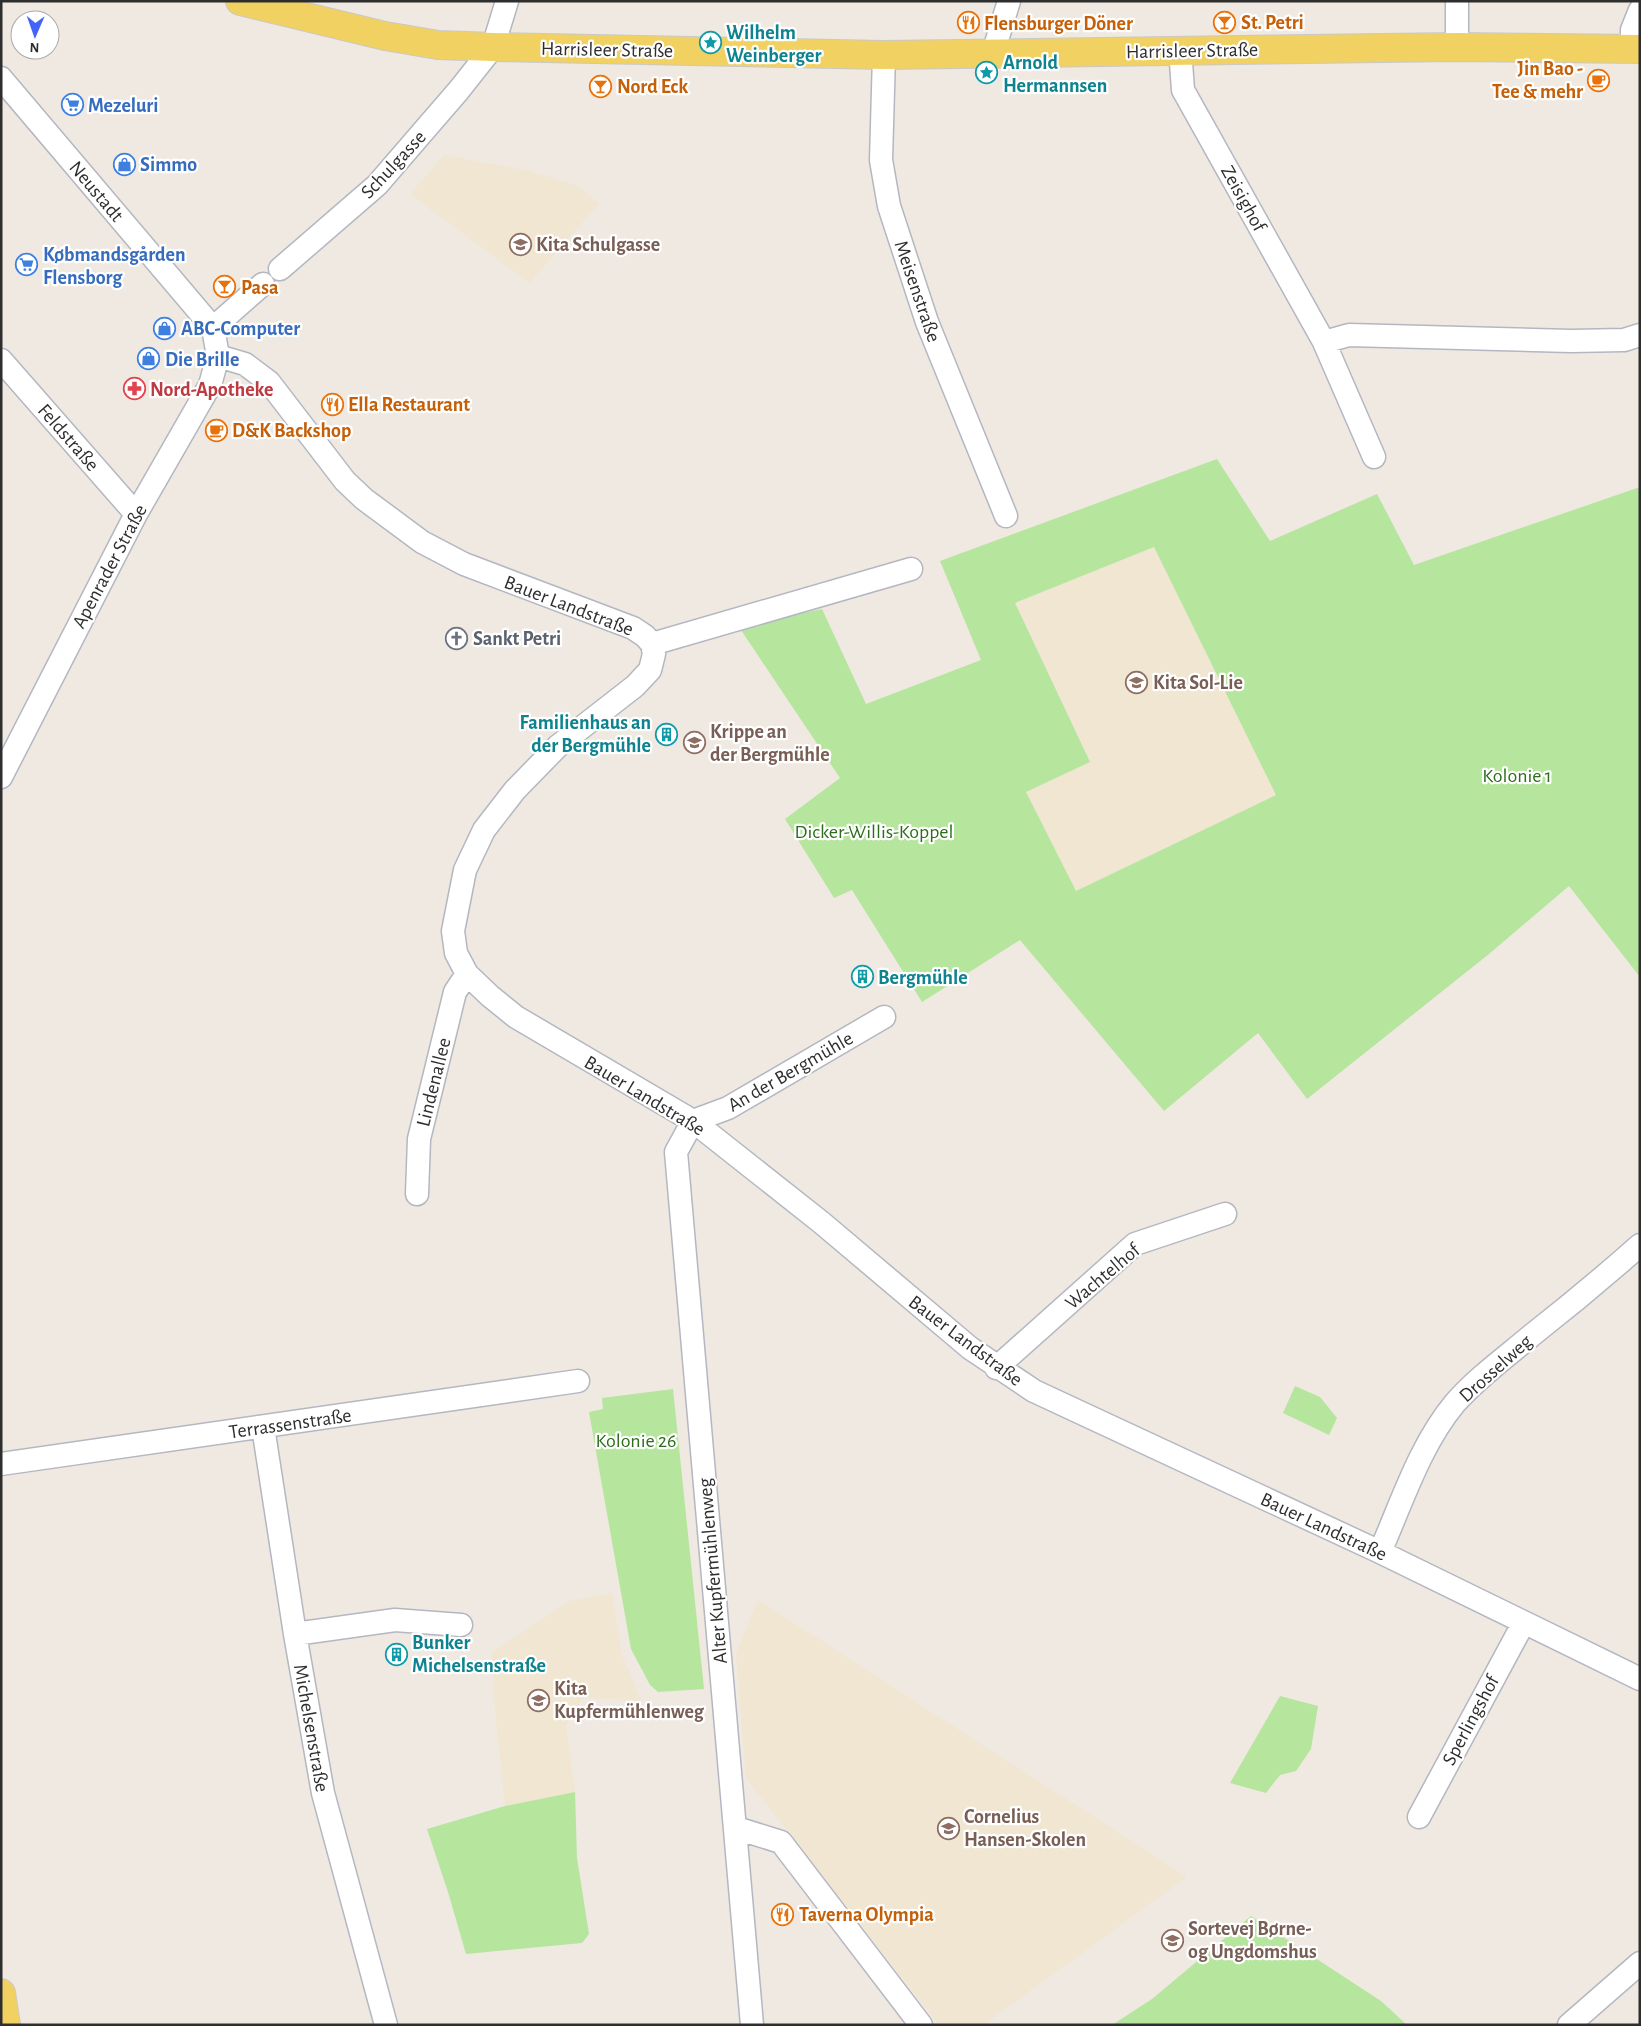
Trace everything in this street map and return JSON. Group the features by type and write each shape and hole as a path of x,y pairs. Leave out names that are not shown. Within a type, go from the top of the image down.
{"main road":[{"name":"Harrisleer Straße","path":"253,3 385,36 438,44 493,47 884,55 1180,49 1457,47 1636,49"},
{"path":"1,1993 6,2025"}],"street":[{"path":"493,47 507,1"},
{"path":"993,52 1009,1"},
{"path":"1457,1 1457,47"},
{"path":"1636,49 1632,30 1640,10"},
{"name":"Schulgasse","path":"213,328 377,185 460,90 493,47"},
{"name":"Zeisighof","path":"1180,49 1183,90 1324,342 1374,457"},
{"name":"Meisenstraße","path":"884,55 881,160 889,206 927,322 1006,516"},
{"name":"Neustadt","path":"1,78 213,328"},
{"path":"213,328 218,356"},
{"path":"1324,342 1349,335 1571,341 1624,340 1640,334"},
{"name":"Apenrader Straße","path":"1,777 136,514 210,385 218,356"},
{"name":"Bauer Landstraße","path":"218,356 245,364 269,382 345,481 364,499 422,542 464,564 633,628 645,636 652,644 654,654 650,670 635,686 558,746 515,790 484,830 466,870 453,931 456,953 467,974 516,1017 693,1121 822,1224 970,1348 996,1368 1034,1391 1380,1552 1522,1624 1640,1679"},
{"name":"Feldstraße","path":"1,360 136,514"},
{"path":"652,644 911,568"},
{"name":"Lindenallee","path":"417,1194 419,1139 455,992 467,974"},
{"name":"An der Bergmühle","path":"693,1121 728,1108 884,1017"},
{"name":"Alter Kupfermühlenweg","path":"693,1121 676,1152 696,1368 721,1690 736,1828 752,2025"},
{"name":"Wachtelhof","path":"996,1368 1135,1244 1224,1214"},
{"name":"Drosselweg","path":"1380,1552 1419,1462 1439,1426 1455,1403 1487,1371 1596,1284 1640,1245"},
{"name":"Terrassenstraße","path":"1,1464 578,1381"},
{"name":"Michelsenstraße","path":"263,1427 295,1634 323,1793 386,2025"},
{"path":"295,1634 395,1620 461,1625"},
{"name":"Sperlingshof","path":"1419,1817 1522,1624"},
{"path":"736,1828 781,1842 921,2025"},
{"path":"1569,2025 1640,1963"}],"shaded area":[{"name":"Kita Schulgasse","path":"444,155 528,171 576,185 599,204 529,283 410,194"},
{"name":"Kita Sol-Lie","path":"1154,547 1276,795 1076,891 1026,792 1090,762 1015,603"},
{"name":"Kita Kupfermühlenweg","path":"612,1593 622,1655 641,1700 583,1698 566,1726 575,1792 505,1806 494,1700 492,1652 570,1601"},
{"name":"Cornelius Hansen-Skolen","path":"758,1600 1187,1877 983,2025 939,2025 746,1778 736,1654"}],"green space":[{"path":"1217,459 1270,541 1377,494 1414,565 1640,487 1640,977 1569,886 1489,954 1307,1099 1258,1033 1164,1111 1020,940 922,1002 852,890 834,898 785,819 840,778 739,627 822,609 866,704 981,660 940,561","holes":["1154,547 1276,795 1076,891 1026,792 1090,762 1015,603"]},
{"path":"1295,1386 1320,1397 1337,1418 1329,1435 1283,1413"},
{"name":"Kolonie 26","path":"673,1389 704,1689 658,1692 650,1685 631,1649 589,1412 603,1409 602,1398"},
{"path":"1280,1696 1318,1706 1311,1749 1296,1771 1280,1775 1266,1793 1230,1783"},
{"path":"575,1792 577,1858 589,1934 582,1943 466,1954 427,1829 505,1806"},
{"path":"1251,1916 1381,2001 1407,2025 1112,2025 1152,1999"}],"place":[{"name":"St. Petri","path":"1225,22"},
{"name":"Flensburger Döner","path":"968,23"},
{"name":"Wilhelm Weinberger","path":"710,43"},
{"name":"Arnold Hermannsen","path":"987,73"},
{"name":"Jin Bao - Tee & mehr","path":"1599,80"},
{"name":"Nord Eck","path":"601,86"},
{"name":"Mezeluri","path":"72,105"},
{"name":"Simmo","path":"124,164"},
{"name":"Kita Schulgasse","path":"520,244"},
{"name":"Købmandsgården Flensborg","path":"27,265"},
{"name":"Pasa","path":"225,287"},
{"name":"ABC-Computer","path":"165,328"},
{"name":"Die Brille","path":"149,359"},
{"name":"Nord-Apotheke","path":"134,389"},
{"name":"Ella Restaurant","path":"332,404"},
{"name":"D&K Backshop","path":"216,430"},
{"name":"Sankt Petri","path":"457,638"},
{"name":"Kita Sol-Lie","path":"1137,682"},
{"name":"Familienhaus an der Bergmühle","path":"667,734"},
{"name":"Krippe an der Bergmühle","path":"694,743"},
{"name":"Bergmühle","path":"862,977"},
{"name":"Bunker Michelsenstraße","path":"396,1654"},
{"name":"Kita Kupfermühlenweg","path":"538,1700"},
{"name":"Cornelius Hansen-Skolen","path":"948,1828"},
{"name":"Taverna Olympia","path":"783,1914"},
{"name":"Sortevej Børne- og Ungdomshus","path":"1172,1940"}],"park label":[{"name":"Kolonie 1","path":"1517,775"},
{"name":"Dicker-Willis-Koppel","path":"874,831"}]}
